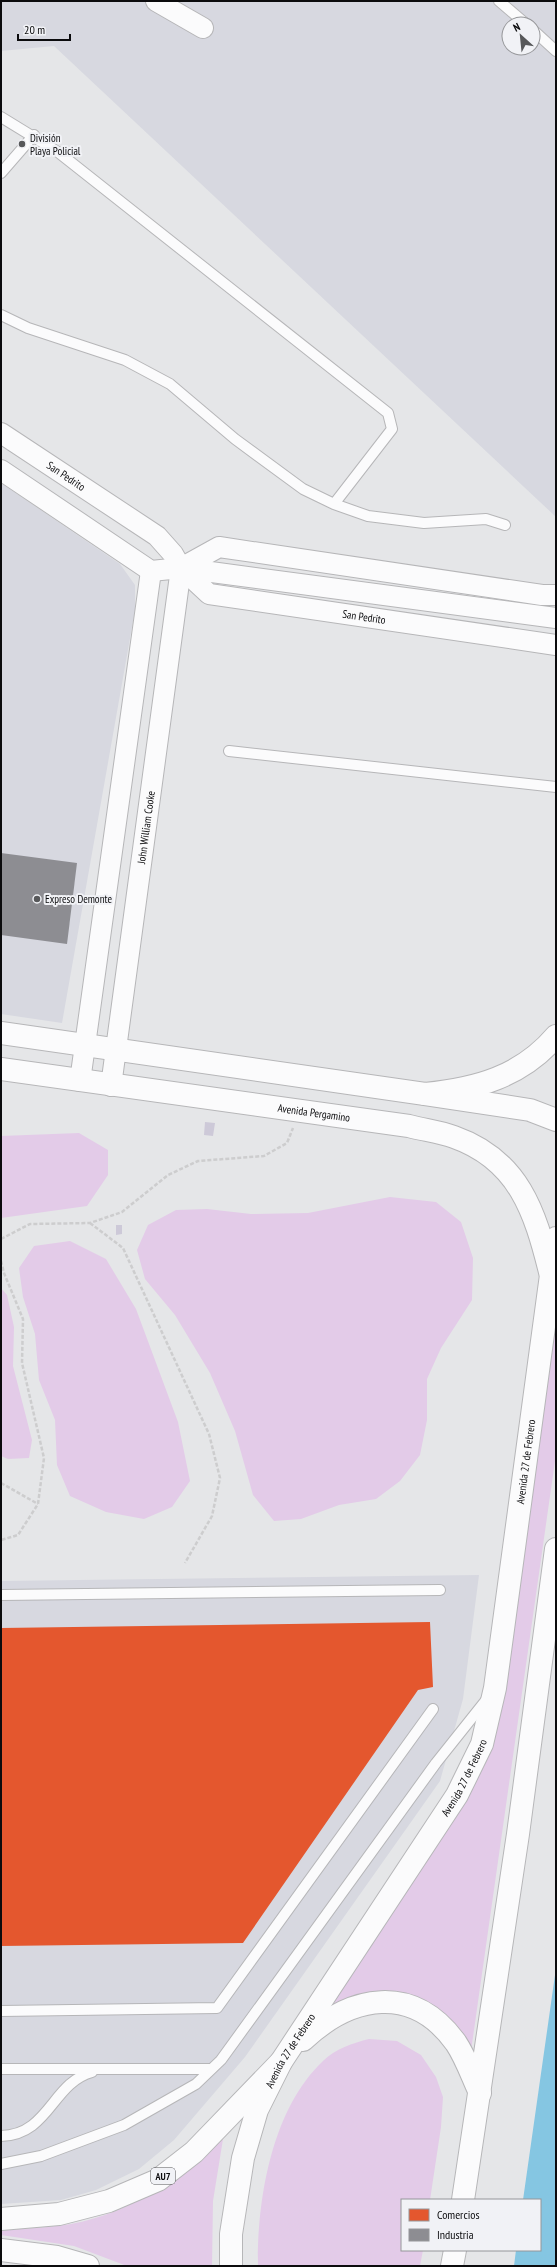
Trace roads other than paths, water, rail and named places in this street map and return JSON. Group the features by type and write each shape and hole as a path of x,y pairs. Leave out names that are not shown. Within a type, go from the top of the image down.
{"main road":[{"path":"1,1033 530,1110 556,1120"},
{"path":"425,1094 459,1091 491,1081 522,1066 548,1045 556,1036"},
{"name":"Avenida Pergamino","path":"1,1069 111,1086 409,1126 454,1137 479,1150 501,1165 528,1202 538,1224 550,1272"},
{"name":"Avenida 27 de Febrero","path":"231,2266 231,2234 243,2158 257,2110 281,2062 457,1795 482,1744 496,1688 550,1272 556,1238"},
{"path":"463,2199 518,1834 556,1549"},
{"path":"281,2062 315,2029 345,2010 370,2002 390,2001 416,2010 442,2028 460,2050 480,2092"},
{"name":"AU7","path":"1,2219 59,2214 109,2201 158,2180 194,2152 281,2062"},
{"path":"1,2250 57,2257 88,2266"},
{"path":"452,2266 455,2251"}],"street":[{"path":"156,1 203,28"},
{"name":"San Pedrito","path":"1,433 157,536 173,554 181,568 210,594 556,645"},
{"path":"1,470 151,571 80,1081"},
{"name":"San Pedrito","path":"181,568 219,547 542,595 556,595"},
{"name":"San Pedrito","path":"151,571 181,568 556,618"},
{"name":"John William Cooke","path":"111,1086 181,568"}],"lane":[{"path":"499,1 517,16"},
{"path":"541,37 556,51"},
{"path":"1,116 34,135 64,157 388,413 392,429 334,504"},
{"path":"1,174 34,135"},
{"path":"1,315 28,328 125,360 170,384 235,439 303,489 334,504 368,516 424,523 486,519 505,525"},
{"path":"228,751 556,787"},
{"path":"1,1595 440,1590"},
{"path":"1,2164 41,2156 124,2125 196,2084 221,2060 436,1763 496,1688"},
{"path":"1,2011 217,2008 433,1709"},
{"path":"1,2069 211,2069"},
{"path":"1,2136 23,2132 37,2123 71,2083 83,2075 101,2069"}],"water":[{"path":"556,1968 556,2266 514,2266 516,2251 541,2251 541,2199 523,2199"}],"place":[{"name":"División Playa Policial","path":"22,144"},
{"name":"Expreso Demonte","path":"37,899"}]}
